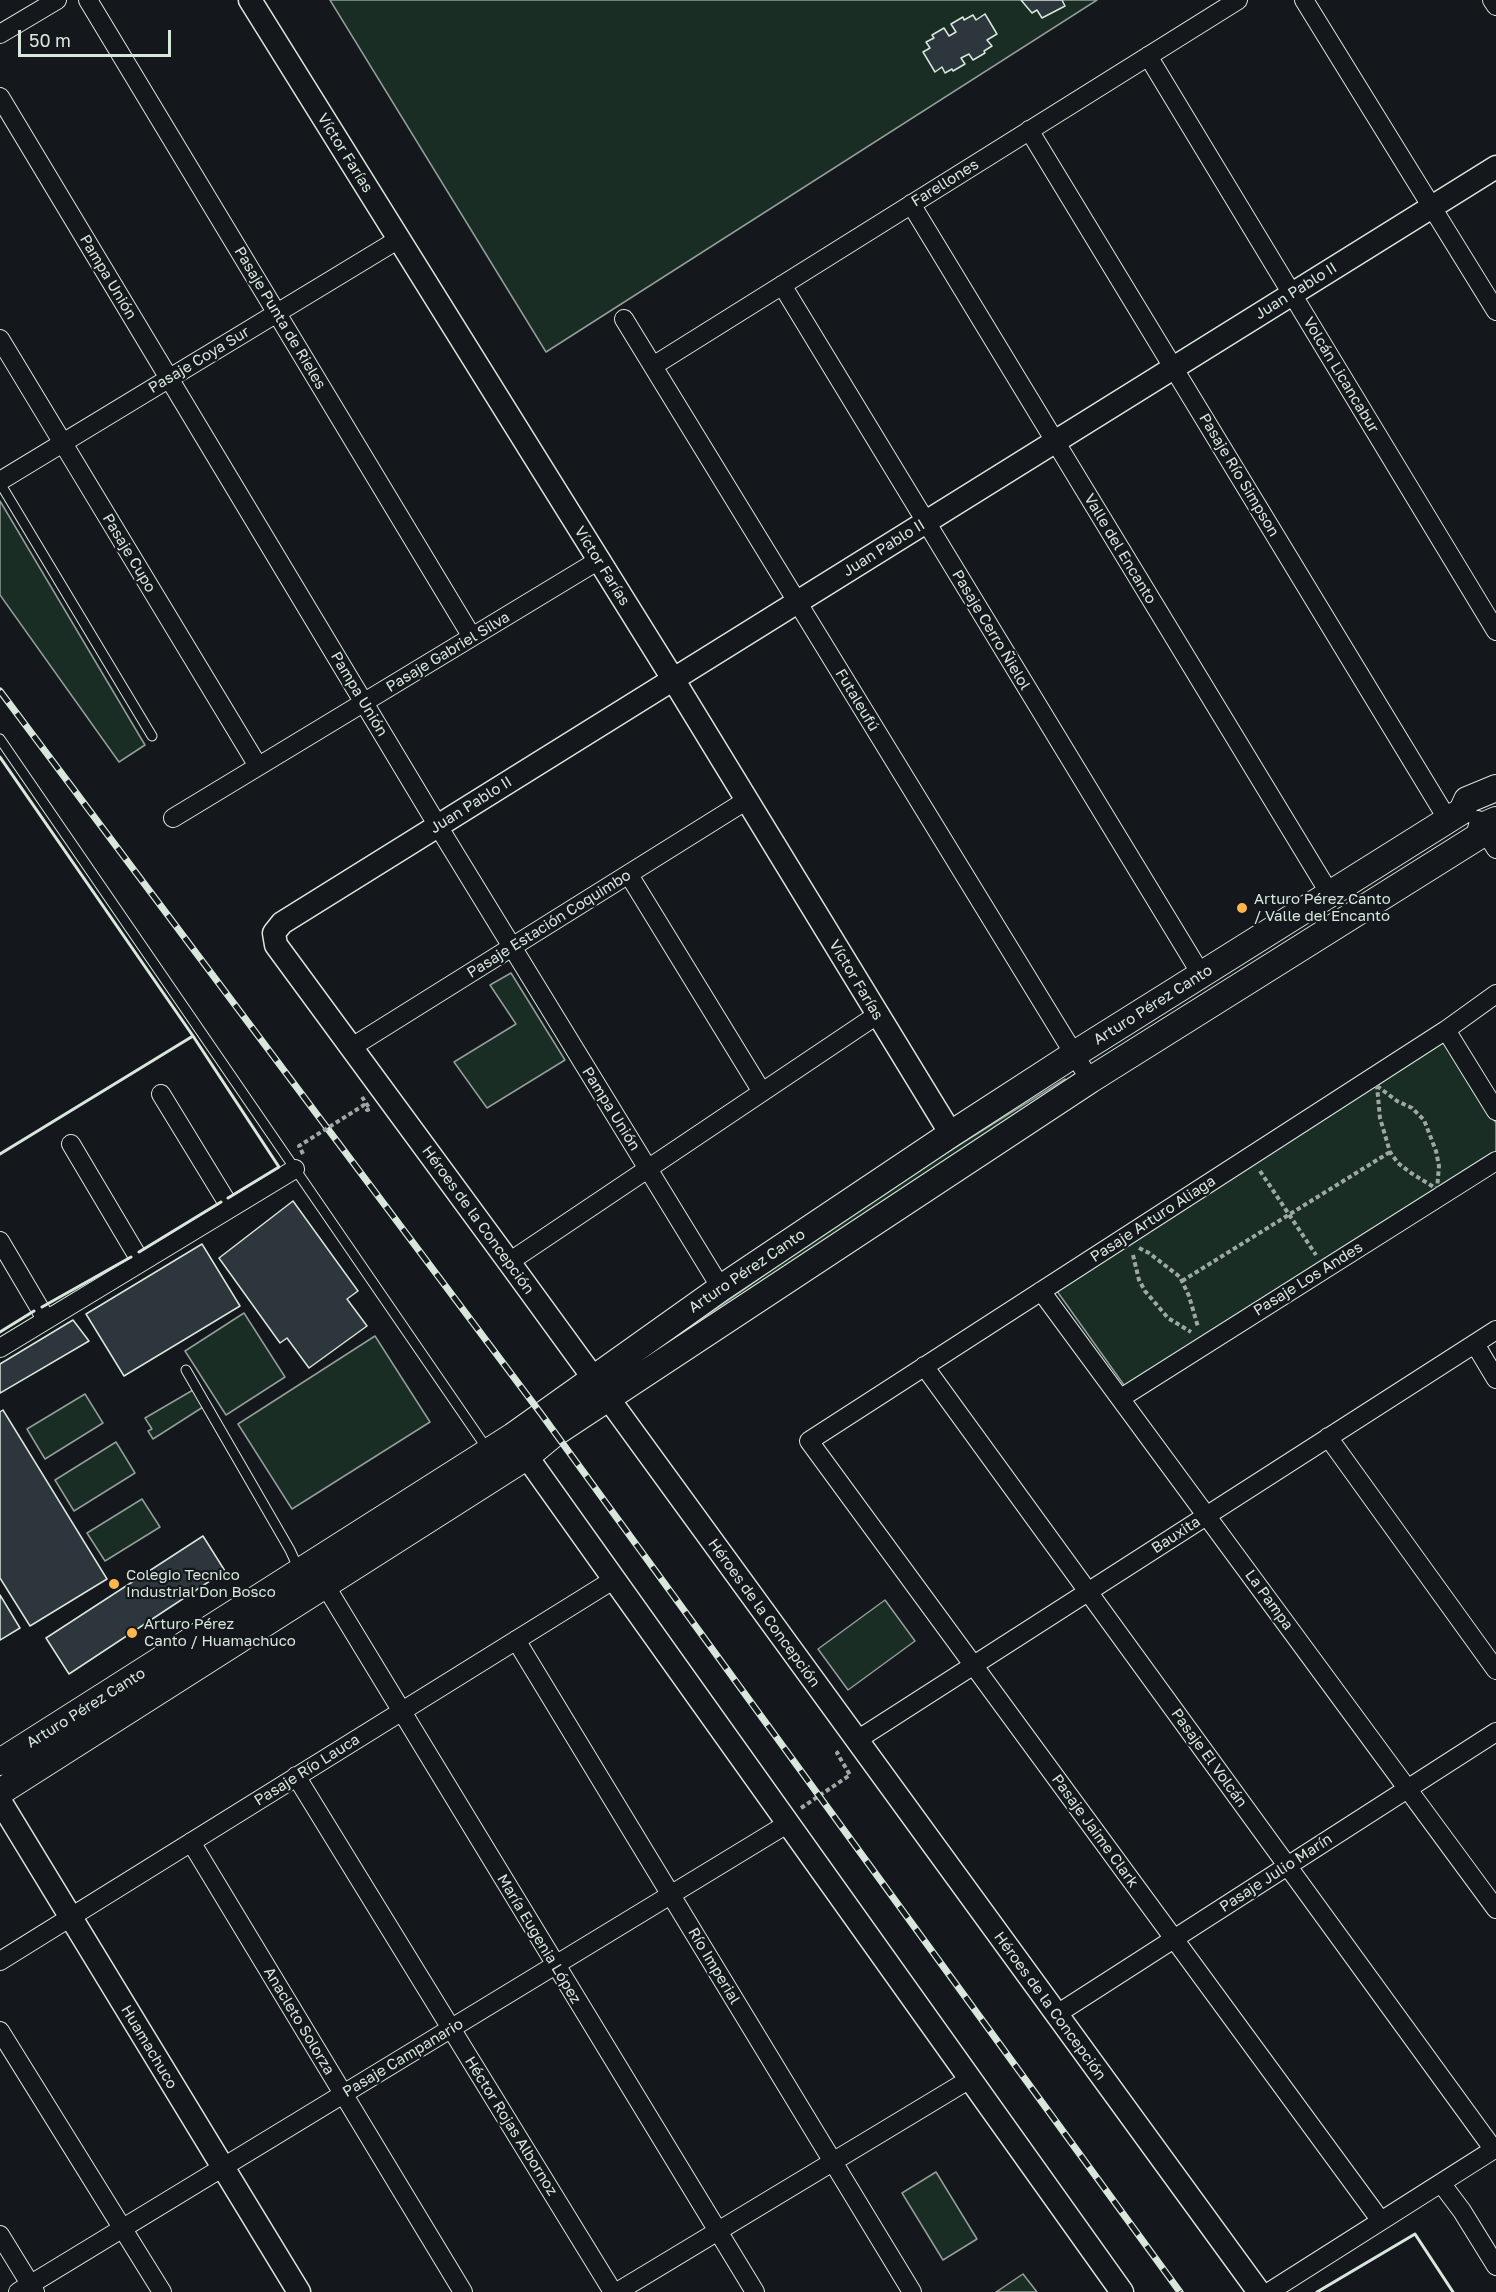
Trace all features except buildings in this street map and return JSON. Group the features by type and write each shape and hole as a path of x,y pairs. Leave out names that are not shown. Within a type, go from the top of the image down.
{"main road":[{"name":"Arturo Pérez Canto","path":"0,1792 325,1585 520,1446 593,1378 721,1288 1073,1055 1462,811 1467,800 1496,788"},
{"name":"Arturo Pérez Canto","path":"520,1446 555,1433 608,1399 1090,1080 1479,836 1489,823"},
{"name":"Arturo Pérez Canto","path":"0,1762 300,1572 496,1462"}],"street":[{"path":"0,34 57,0"},
{"name":"Pasaje Punta de Rieles","path":"88,0 472,637"},
{"name":"Víctor Farías","path":"250,0 673,679 951,1134"},
{"name":"Farellones","path":"653,366 1238,0"},
{"path":"1304,0 1496,311"},
{"path":"1492,0 1496,6"},
{"name":"Volcán Licancabur","path":"1148,56 1496,631"},
{"name":"Pampa Unión","path":"0,97 438,826 721,1288"},
{"name":"Pasaje Río Simpson","path":"1029,130 1448,820"},
{"name":"Juan Pablo II","path":"274,933 282,923 1496,167"},
{"name":"Valle del Encanto","path":"911,204 1330,894"},
{"name":"Pasaje Coya Sur","path":"0,482 399,239"},
{"name":"Pasaje Cerro Ñielol","path":"782,285 1201,974"},
{"name":"Futaleufú","path":"624,319 1090,1080"},
{"name":"Pasaje Cupo","path":"0,339 258,766"},
{"name":"Pasaje Gabriel Silva","path":"173,818 599,560"},
{"name":"Pasaje Estación Coquimbo","path":"352,1047 747,800"},
{"path":"1467,800 1489,823 1496,849"},
{"path":"629,874 762,1092"},
{"name":"Héroes de la Concepción","path":"274,933 276,945 1259,2292"},
{"name":"Pasaje Arturo Aliaga","path":"809,1441 1446,1030 1496,994"},
{"path":"509,1262 877,1015"},
{"path":"1446,1030 1496,1112"},
{"path":"160,1094 230,1207"},
{"path":"71,1144 141,1262"},
{"name":"Pasaje Los Andes","path":"1121,1398 1496,1161"},
{"path":"0,1347 230,1207 299,1162"},
{"path":"0,1241 46,1319"},
{"name":"La Pampa","path":"1041,1291 1496,1909"},
{"name":"Bauxita","path":"857,1740 1496,1330"},
{"path":"1474,1344 1496,1379"},
{"name":"Pasaje El Volcán","path":"924,1366 1495,2149"},
{"path":"1328,1437 1496,1670"},
{"name":"Pasaje Jaime Clark","path":"809,1441 1381,2221"},
{"path":"520,1446 613,1580 1122,2292"},
{"name":"Pasaje Río Lauca","path":"0,1961 613,1580"},
{"name":"María Eugenia López","path":"325,1585 755,2292"},
{"name":"Río Imperial","path":"516,1640 912,2292"},
{"name":"Pasaje Julio Marín","path":"1057,2014 1496,1732"},
{"name":"Héctor Rojas Albornoz","path":"296,1776 615,2292"},
{"name":"Huamachuco","path":"0,1801 299,2292"},
{"name":"Pasaje Campanario","path":"28,2290 123,2228 787,1824"},
{"name":"Anacleto Solorza","path":"191,1842 463,2292"},
{"path":"0,2031 162,2292"},
{"path":"615,2292 969,2079"},
{"path":"1269,2292 1495,2149"},
{"path":"1442,2183 1496,2266"},
{"path":"0,2235 28,2290"}],"lane":[{"path":"0,482 152,736"},
{"path":"0,739 299,1162 496,1462"},
{"path":"186,1370 290,1550 300,1572"}],"path":[{"path":"1368,1092 1386,1080"},
{"path":"1377,1086 1380,1118 1390,1152 1398,1163 1437,1189"},
{"path":"1377,1086 1397,1101 1412,1108 1424,1120 1439,1166 1437,1189"},
{"path":"299,1162 299,1146 364,1106 367,1110 370,1109 362,1097"},
{"path":"1182,1281 1390,1152"},
{"path":"1255,1164 1321,1263"},
{"path":"1428,1195 1447,1183"},
{"path":"1131,1244 1149,1253 1180,1277 1190,1296 1199,1329"},
{"path":"1133,1254 1139,1280 1155,1305 1168,1318 1195,1335"},
{"path":"787,1824 796,1812 800,1818 805,1814 801,1808 850,1776 837,1753 842,1750 855,1772 872,1762"}],"green space":[{"path":"330,0 1097,0 546,352"},
{"path":"0,501 145,745 119,762 0,595"},
{"path":"511,973 565,1060 487,1108 454,1062 516,1024 490,985"},
{"path":"1446,1039 1496,1123 1496,1156 1129,1392 1054,1287"},
{"path":"1065,1079 1069,1082 676,1343 685,1331 790,1257 922,1168"},
{"path":"244,1313 285,1377 226,1415 185,1351"},
{"path":"375,1336 430,1422 292,1509 238,1424"},
{"path":"193,1390 203,1407 153,1439 148,1431 152,1429 145,1418"},
{"path":"85,1394 103,1423 45,1459 27,1429"},
{"path":"116,1442 135,1473 74,1511 55,1480"},
{"path":"142,1499 160,1527 105,1561 87,1533"},
{"path":"885,1600 915,1641 848,1690 818,1649"},
{"path":"936,2172 977,2239 943,2260 902,2193"},
{"path":"1023,2274 1037,2292 996,2292"}],"railway":[{"path":"0,691 542,1415 1180,2292"}],"wall":[{"path":"0,757 193,1036 279,1167 228,1198"},
{"path":"0,1154 193,1036"},
{"path":"139,1252 221,1202"},
{"path":"42,1307 131,1257"},
{"path":"0,1332 34,1311"},
{"path":"1317,2292 1415,2234 1453,2292"}],"place":[{"name":"Arturo Pérez Canto / Valle del Encanto","path":"1242,908"},
{"name":"Colegio Tecnico Industrial Don Bosco","path":"114,1584"},
{"name":"Arturo Pérez Canto / Huamachuco","path":"132,1633"}]}
